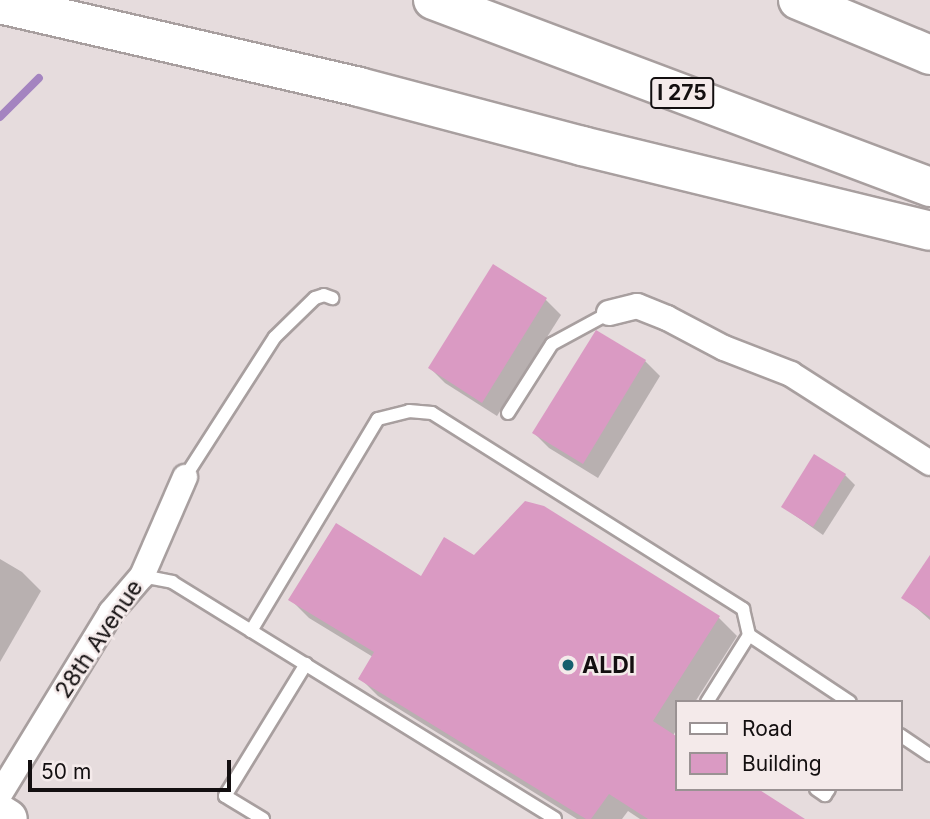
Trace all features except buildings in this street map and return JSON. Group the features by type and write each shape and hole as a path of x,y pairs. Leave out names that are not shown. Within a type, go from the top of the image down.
{"highway":[{"name":"I 275","path":"433,0 930,187"},
{"path":"799,0 926,54"},
{"path":"837,0 926,54"},
{"path":"0,4 359,87 582,146 930,231"},
{"path":"0,814 8,819"}],"street":[{"path":"610,313 637,306 667,318 724,348 791,374 930,463"},
{"name":"28th Avenue","path":"0,794 111,612 142,576 185,477"}],"lane":[{"path":"185,477 275,337 315,298 324,295 332,299"},
{"path":"508,413 552,344 610,313"},
{"path":"251,631 378,419 409,411 432,413 743,609 749,635 847,700"},
{"path":"142,576 172,582 555,819"},
{"path":"709,700 749,635"},
{"path":"263,819 225,796 306,664"},
{"path":"902,736 930,755"}],"waterway":[{"path":"0,117 39,78"}],"place":[{"name":"ALDI","path":"568,665"}]}
